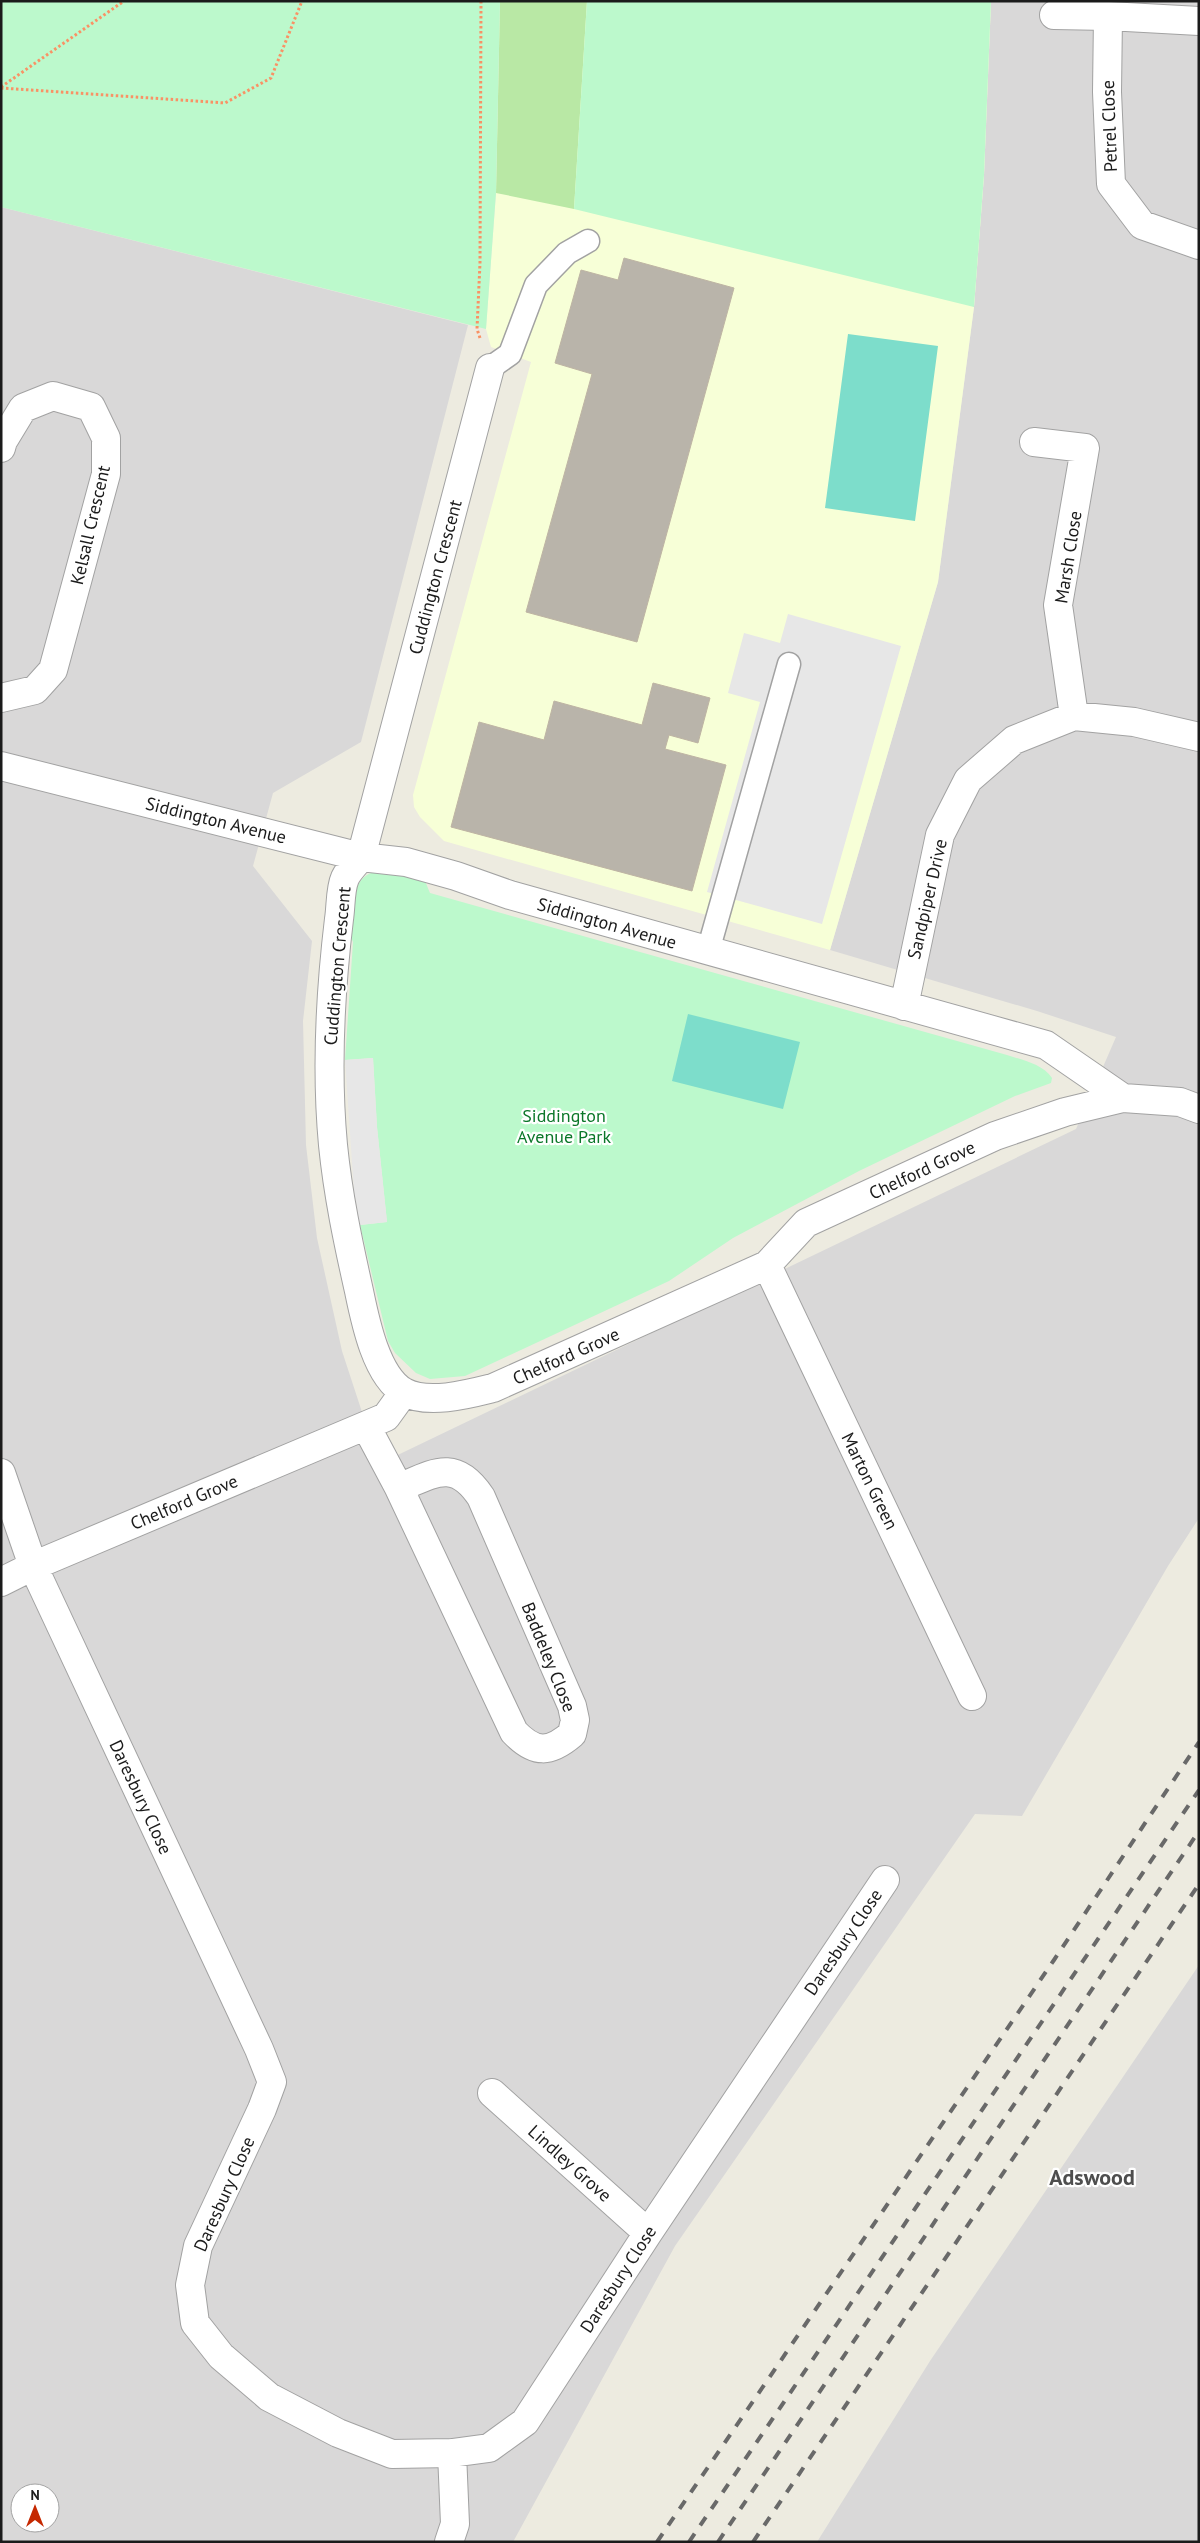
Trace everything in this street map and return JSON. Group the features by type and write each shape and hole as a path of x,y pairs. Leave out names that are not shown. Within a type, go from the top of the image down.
{"street":[{"path":"1054,15 1199,21"},
{"name":"Petrel Close","path":"1108,16 1107,92 1111,184 1142,226 1199,245"},
{"name":"Cuddington Crescent","path":"404,1392 383,1368 364,1313 343,1218 333,1144 329,1044 335,955 345,878 361,857 490,368"},
{"name":"Kelsall Crescent","path":"1,448 3,441 23,408 53,396 91,406 106,438 106,474 53,670 35,690 1,698"},
{"name":"Marsh Close","path":"1034,442 1085,448 1058,605 1074,716"},
{"name":"Sandpiper Drive","path":"904,1006 940,835 968,780 1014,740 1074,716 1134,722 1199,737"},
{"name":"Siddington Avenue","path":"1,766 361,857 406,862 456,876 510,896 1046,1045 1123,1098"},
{"path":"1123,1098 1180,1102 1199,1109"},
{"name":"Chelford Grove","path":"1,1582 33,1566 386,1417 404,1392 421,1397 458,1397 493,1388 767,1265 806,1223 995,1136 1065,1112 1123,1098"},
{"name":"Marton Green","path":"767,1265 972,1696"},
{"name":"Baddeley Close","path":"366,1426 399,1488 514,1732 525,1743 540,1749 558,1746 572,1734 575,1720 572,1706 481,1497 473,1485 462,1475 449,1471 437,1472 399,1488"},
{"name":"Daresbury Close","path":"1,1473 33,1566 259,2049 272,2082 262,2109 198,2246 190,2285 194,2323 222,2356 269,2397 338,2433 392,2454 452,2453 489,2448 525,2422 648,2233 885,1880"},
{"name":"Lindley Grove","path":"492,2092 648,2233"},
{"path":"449,2542 455,2524 452,2453"}],"lane":[{"path":"490,368 510,354 536,285 567,253 588,241"},
{"path":"708,951 789,664"}],"path":[{"path":"1,88 124,1"},
{"path":"1,88 225,103 271,78 302,1"},
{"path":"481,1 480,264 477,329 490,368"}],"shaded area":[{"path":"500,1 991,1 984,175 974,307 938,582 830,950 444,841 420,817 414,807 413,795 531,362 491,347 486,329 496,193"},
{"path":"991,1 1199,1 1199,1518 1168,1566 1022,1816 975,1814 675,2246 513,2542 1,2542 1,207 468,325 361,742 273,793 253,866 312,941 303,1021 306,1145 317,1238 342,1351 379,1464 1076,1129 1116,1037 1037,1011 830,950 938,582 974,307 984,175"},
{"path":"848,334 938,346 915,521 825,508"},
{"path":"788,614 901,646 822,924 707,892 760,702 728,693 744,633 780,643"},
{"path":"688,1014 800,1042 783,1109 672,1081"},
{"path":"373,1058 377,1127 387,1222 360,1225 354,1191 345,1060"},
{"path":"1199,1965 1199,2542 817,2542 930,2361"}],"green space":[{"path":"1,1 500,1 496,193 486,329 1,207"},
{"path":"500,1 587,1 574,209 496,193"},
{"path":"587,1 991,1 984,175 974,307 574,209"},
{"name":"Siddington Avenue Park","path":"385,870 425,881 430,893 1032,1063 1048,1073 1052,1078 1051,1083 1015,1096 859,1171 733,1238 669,1281 465,1376 430,1379 416,1373 395,1353 388,1341 360,1225 387,1222 377,1127 373,1058 345,1060 353,942 350,925 354,899 358,886 365,877 377,871"}],"building":[{"path":"624,258 734,288 637,642 526,612 592,374 555,363 581,270 618,280"},
{"path":"653,683 710,698 698,743 669,735 665,749 726,765 692,891 451,827 479,722 544,740 554,701 642,725"}],"railway":[{"path":"657,2542 1054,1960 1199,1742"},
{"path":"689,2542 1199,1790"},
{"path":"718,2542 1199,1831"},
{"path":"753,2542 1199,1884"}],"district":[{"name":"Adswood","path":"1092,2177"}]}
